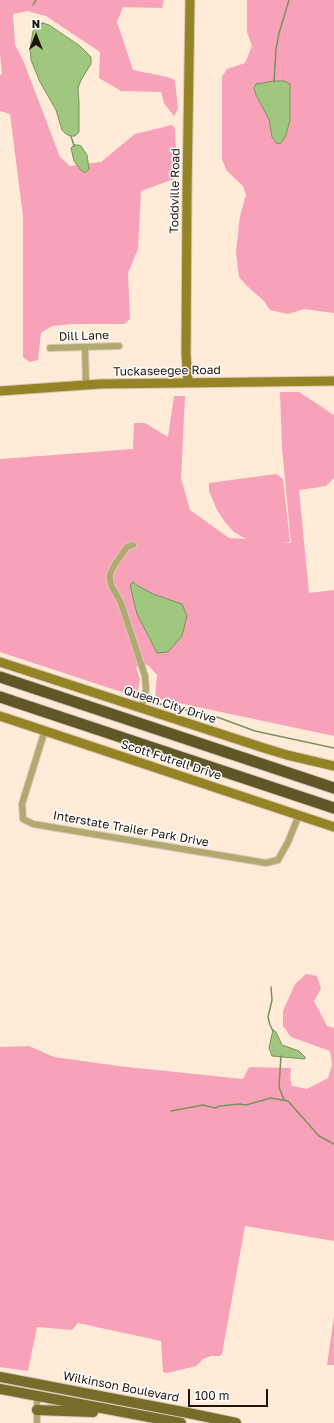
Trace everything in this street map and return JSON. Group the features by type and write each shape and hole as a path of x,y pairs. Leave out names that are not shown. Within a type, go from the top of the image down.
{"highway":[{"path":"0,677 334,788"},
{"path":"0,697 334,808"}],"main road":[{"name":"Wilkinson Boulevard","path":"0,1377 236,1423"},
{"name":"Wilkinson Boulevard","path":"0,1389 181,1423"},
{"path":"37,1410 124,1412"}],"street":[{"name":"Toddville Road","path":"188,382 186,354 190,0"},
{"name":"Dill Lane","path":"50,348 119,346"},
{"path":"84,347 86,385"},
{"name":"Tuckaseegee Road","path":"0,391 86,385 188,382 334,381"},
{"path":"132,546 127,547 115,564 110,574 110,580 111,585 121,603 145,676 146,690 141,708"},
{"name":"Queen City Drive","path":"0,662 287,755 334,766"},
{"name":"Scott Futrell Drive","path":"0,716 334,826"},
{"name":"Interstate Trailer Park Drive","path":"45,730 22,804 23,819 33,824 266,863 278,860 288,842 299,815"},
{"path":"37,1423 37,1396 39,1384"}],"shaded area":[{"path":"0,0 164,0 162,8 123,7 117,22 133,70 175,80 178,109 174,116 164,103 161,92 121,91 99,78 100,52 46,16 27,11 13,14 15,45 23,60 60,157 70,166 101,162 135,134 172,125 175,128 177,172 174,179 141,191 138,249 128,273 130,319 124,324 74,324 52,326 41,333 38,360 30,362 23,357 23,216 10,114 0,111 0,75 2,74 0,53"},
{"path":"247,0 334,0 334,313 304,309 288,314 270,310 264,301 239,277 236,252 240,216 246,195 243,186 227,171 222,160 222,77 227,69 245,63 252,46 247,32","holes":["274,81 279,82 272,137 269,119 256,95 254,86"]},
{"path":"43,23 49,25 80,46 91,57 91,64 78,88 79,132 75,136 70,136 62,130 56,110 40,82 31,60 30,49 33,31 39,24"},
{"path":"284,81 290,84 290,120 286,135 281,143 277,144 272,137 269,119 256,95 254,88 256,84"},
{"path":"74,145 81,146 87,155 89,169 86,172 83,172 74,161 71,148"},
{"path":"280,392 299,392 334,415 334,478 326,486 299,490 309,593 334,590 334,736 155,698 157,675 148,665 136,667 140,679 137,697 0,652 0,459 133,449 134,423 145,423 168,437 174,396 185,396 181,478 190,510 229,538 246,539 234,532 217,510 209,491 209,483 276,474 283,479 290,542 281,542 291,543 282,448"},
{"path":"133,582 153,594 182,604 187,616 182,636 168,652 157,653 137,614 130,585"},
{"path":"306,974 317,976 321,989 314,1001 327,1026 334,1028 334,1241 245,1226 222,1354 220,1356 211,1356 203,1359 196,1366 167,1373 163,1372 161,1341 78,1323 72,1330 37,1327 28,1371 0,1367 0,1047 29,1046 54,1057 118,1066 243,1079 249,1067 291,1068 290,1078 292,1086 307,1089 328,1078 332,1065 330,1051 291,1037 283,1026 283,1011 295,984"},
{"path":"273,1030 276,1032 282,1045 299,1051 305,1059 272,1056 269,1048"},
{"path":"334,1316 334,1365 327,1365"}],"waterway":[{"path":"33,5 36,0"},
{"path":"274,82 276,49 279,33 289,0"},
{"path":"71,136 74,146"},
{"path":"151,702 217,717 255,731 334,748"},
{"path":"271,987 272,1000 268,1017 273,1031"},
{"path":"281,1056 279,1087 284,1100"},
{"path":"171,1111 203,1105 215,1108 239,1104 246,1105 271,1098 288,1101 319,1136 334,1144"}]}
